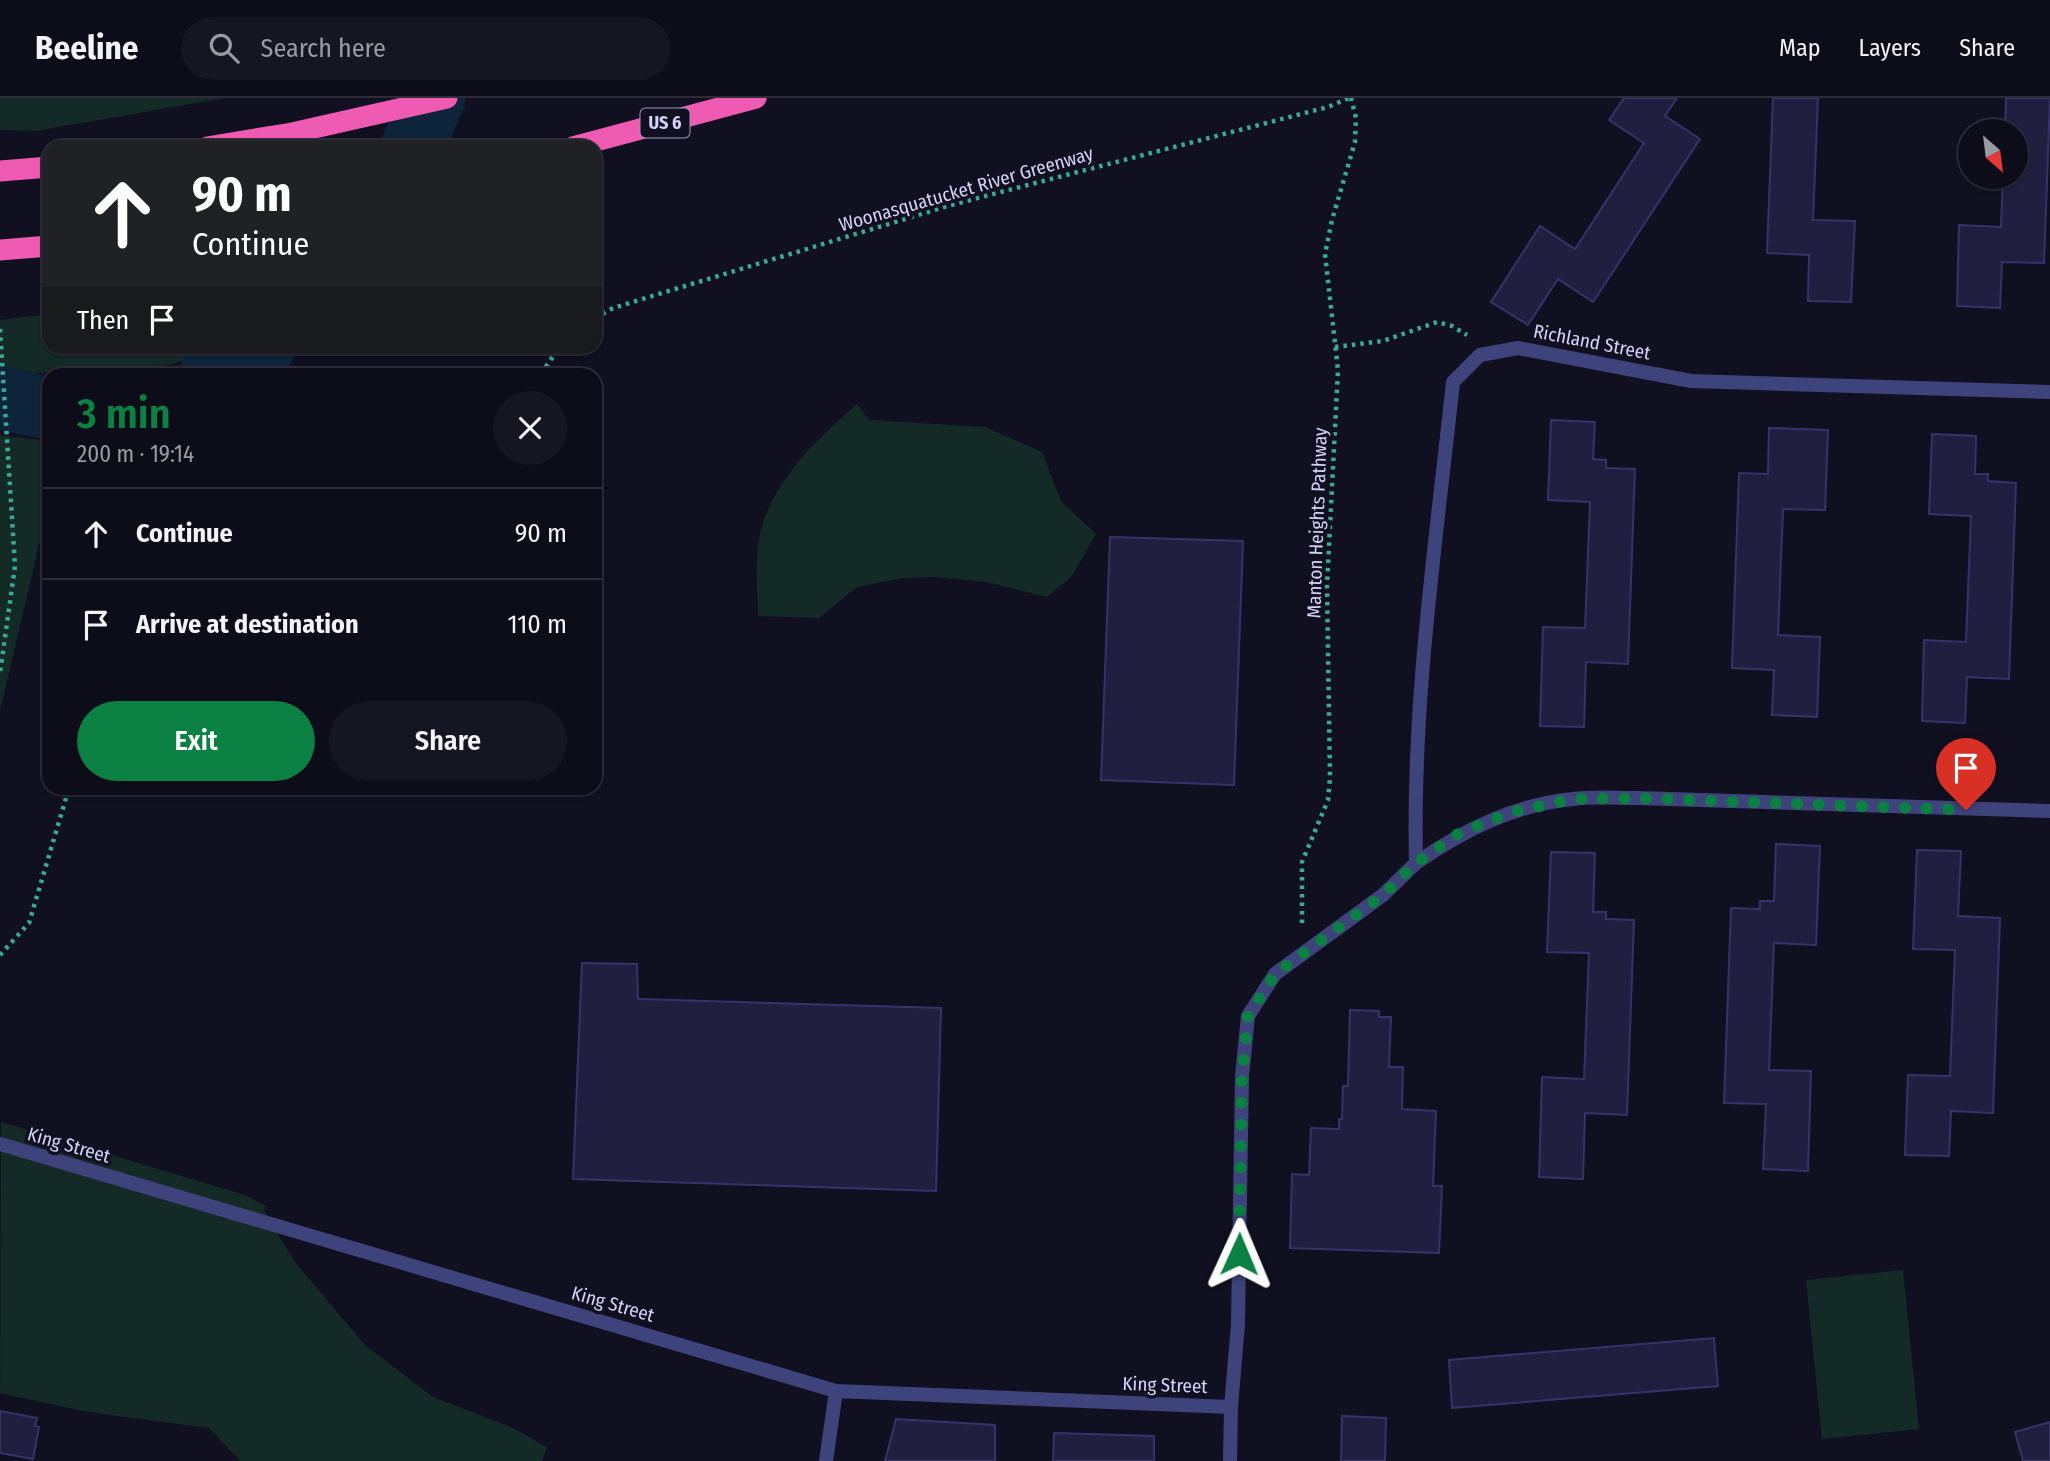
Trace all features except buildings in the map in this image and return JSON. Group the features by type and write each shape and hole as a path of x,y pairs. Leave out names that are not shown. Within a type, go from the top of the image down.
{"highway":[{"path":"244,140 357,119 447,98"},
{"name":"US 6","path":"599,140 755,98"},
{"path":"0,171 42,168"},
{"path":"0,250 42,247"}],"street":[{"name":"Richland Street","path":"1480,355 1518,348 1691,381 2050,392"},
{"path":"1416,863 1414,797 1452,382 1480,355"},
{"path":"1230,1461 1231,1407 1238,1324 1242,1076 1248,1016 1275,974 1383,895 1416,863 1458,834 1501,816 1573,799 1637,798 2050,811"},
{"name":"King Street","path":"0,1144 836,1391 1231,1407"},
{"path":"826,1461 836,1391"}],"path":[{"name":"Woonasquatucket River Greenway","path":"602,314 613,308 951,205 1328,107 1350,98"},
{"name":"Manton Heights Pathway","path":"1303,927 1302,862 1328,800 1327,585 1338,370 1325,254 1340,188 1355,142 1356,118 1350,98"},
{"path":"1335,347 1383,341 1437,322 1452,326 1473,339 1480,355"},
{"path":"0,329 15,566 0,673"},
{"path":"0,956 29,923 67,795"}],"green space":[{"path":"0,98 225,98 35,131 0,130"},
{"path":"42,315 42,354 199,354 170,365 42,368 42,373 0,375 0,320"},
{"path":"857,404 869,420 985,427 1042,452 1061,501 1096,534 1072,576 1047,597 986,582 936,577 903,578 857,587 819,618 758,616 758,546 771,504 794,467"},
{"path":"0,435 42,440 42,532 0,711"},
{"path":"1,1122 245,1195 266,1206 264,1210 294,1261 365,1345 433,1397 513,1428 547,1447 542,1461 240,1461 209,1428 88,1412 0,1393"},
{"path":"1903,1270 1919,1429 1822,1439 1806,1280"}],"waterway":[{"path":"415,140 434,98"},
{"path":"228,368 251,360 257,354"},
{"path":"0,398 42,407"}],"route":[{"path":"1239,1254 1242,1076 1248,1016 1275,974 1383,895 1416,863 1458,834 1512,812 1573,799 1637,798 1966,810"}]}
